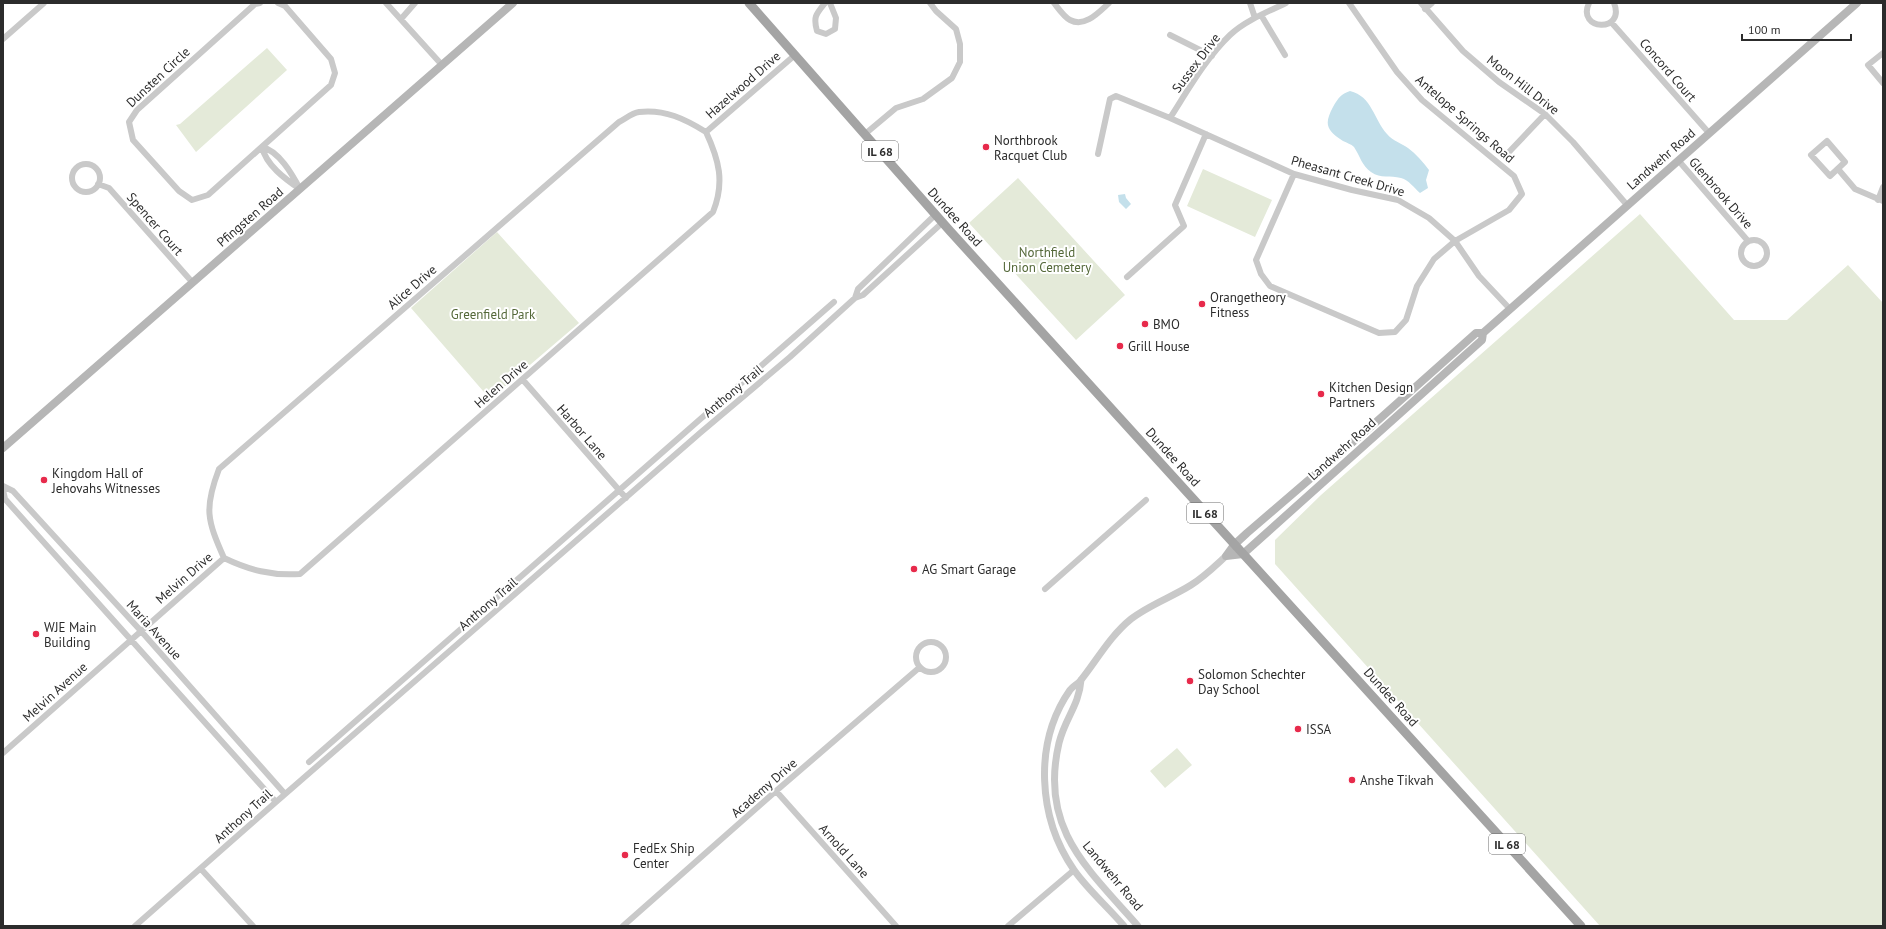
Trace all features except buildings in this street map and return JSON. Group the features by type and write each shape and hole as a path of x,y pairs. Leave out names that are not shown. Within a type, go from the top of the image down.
{"main road":[{"name":"Pfingsten Road","path":"3,448 513,3"},
{"name":"Landwehr Road","path":"1243,554 1482,340 1483,333 1627,204 1857,3"},
{"name":"Dundee Road","path":"751,4 942,223 1581,926"},
{"name":"Landwehr Road","path":"1226,556 1234,544 1476,333 1483,333"},
{"path":"1226,556 1243,554"}],"street":[{"path":"3,39 44,3"},
{"name":"Dunsten Circle","path":"260,3 255,4 142,104 129,122 133,140 179,191 192,200 208,195 330,85 335,73 331,60 285,6 278,3"},
{"path":"386,3 442,65"},
{"path":"401,19 415,3"},
{"path":"825,3 818,11 814,21 817,31 826,34 835,29 836,18 830,3"},
{"path":"865,134 896,108 923,99 952,78 960,62 960,44 956,29 936,11 930,3"},
{"path":"1054,3 1069,20 1081,22 1091,19 1109,3"},
{"path":"1250,3 1285,55"},
{"name":"Sussex Drive","path":"1170,118 1212,56 1230,35 1258,16 1286,3"},
{"name":"Antelope Springs Road","path":"1349,3 1397,72 1422,100 1514,176 1522,194 1510,210 1455,241"},
{"name":"Moon Hill Drive","path":"1420,3 1463,51 1500,82 1546,114 1573,142 1627,204"},
{"path":"1425,9 1432,3"},
{"path":"1589,3 1586,11 1588,16 1593,23 1603,25 1611,22 1616,13 1614,3"},
{"name":"Concord Court","path":"1611,22 1709,133"},
{"path":"1170,35 1212,56"},
{"path":"1883,53 1868,65 1883,83"},
{"name":"Hazelwood Drive","path":"706,132 795,55"},
{"name":"Pheasant Creek Drive","path":"1098,154 1110,99 1116,96 1170,118 1294,174 1352,190 1398,200 1429,218 1455,241 1479,276 1510,309"},
{"name":"Alice Drive","path":"224,558 214,536 209,514 210,492 219,469 619,122 638,112 660,112 685,119 706,132"},
{"path":"1509,152 1546,114"},
{"name":"Helen Drive","path":"224,558 243,567 263,573 282,575 300,574 713,212 719,197 720,179 717,154 706,132"},
{"path":"1127,277 1184,226 1175,205 1206,134"},
{"path":"1827,141 1845,162 1838,169 1830,176 1812,155 1827,141"},
{"path":"262,147 270,149 293,174 300,188"},
{"name":"Glenbrook Drive","path":"1678,160 1748,241"},
{"path":"90,165 97,171 99,180 98,184 92,190 84,192 80,190 72,180 74,172 81,166 90,165"},
{"path":"1838,169 1855,189 1881,200 1883,187"},
{"path":"1294,174 1256,260 1261,274 1270,286 1379,333 1395,332 1406,320 1417,286 1434,259 1455,241"},
{"name":"Spencer Court","path":"98,184 109,188 193,283"},
{"name":"Anthony Trail","path":"855,298 858,289 935,215"},
{"name":"Anthony Trail","path":"135,926 285,794 790,357 855,298 863,295 942,223"},
{"name":"Glenbrook Drive","path":"1748,241 1761,241 1766,248 1767,257 1762,264 1753,266 1742,260 1742,247 1748,241"},
{"name":"Anthony Trail","path":"309,762 834,302"},
{"path":"782,348 790,357"},
{"name":"Harbor Lane","path":"522,380 626,498"},
{"name":"Maria Avenue","path":"3,486 13,491 285,794"},
{"name":"Maria Avenue","path":"3,490 5,499 131,638 276,802"},
{"path":"1045,589 1146,500"},
{"name":"Landwehr Road","path":"1124,926 1074,870 1058,842 1047,805 1044,770 1047,746 1057,716 1070,690 1081,680 1108,644 1131,620 1158,603 1192,585 1226,556"},
{"name":"Melvin Drive","path":"140,631 224,558"},
{"name":"Melvin Avenue","path":"3,753 140,631"},
{"path":"930,642 943,648 946,657 939,670 929,672 920,667 916,657 922,645 930,642"},
{"name":"Academy Drive","path":"624,926 776,791 920,667"},
{"name":"Landwehr Road","path":"1081,680 1080,694 1062,731 1056,759 1055,783 1059,814 1067,837 1080,860 1138,926"},
{"name":"Arnold Lane","path":"776,791 896,926"},
{"path":"201,869 253,926"},
{"path":"1008,926 1074,870"}],"green space":[{"path":"267,48 287,70 196,152 176,125 180,124"},
{"path":"1203,169 1272,200 1255,237 1187,206"},
{"name":"Northfield Union Cemetery","path":"1018,178 1125,295 1076,340 969,223"},
{"path":"1640,214 1734,320 1787,320 1848,265 1883,303 1883,926 1600,926 1275,564 1275,540 1321,495"},
{"name":"Greenfield Park","path":"497,232 579,323 490,399 411,308"},
{"path":"1177,748 1192,765 1165,788 1150,771"}],"water":[{"path":"1350,91 1363,98 1368,103 1389,136 1411,150 1427,167 1429,170 1426,180 1428,188 1420,193 1404,179 1382,176 1371,172 1363,164 1354,147 1337,137 1330,130 1328,126 1328,118 1336,101"},
{"path":"1125,194 1126,198 1131,204 1126,209 1119,202 1118,195"}],"place":[{"name":"Northbrook Racquet Club","path":"986,147"},
{"name":"Orangetheory Fitness","path":"1202,304"},
{"name":"BMO","path":"1145,324"},
{"name":"Grill House","path":"1120,346"},
{"name":"Kitchen Design Partners","path":"1321,394"},
{"name":"Kingdom Hall of Jehovahs Witnesses","path":"44,480"},
{"name":"AG Smart Garage","path":"914,569"},
{"name":"WJE Main Building","path":"36,634"},
{"name":"Solomon Schechter Day School","path":"1190,681"},
{"name":"ISSA","path":"1298,729"},
{"name":"Anshe Tikvah","path":"1352,780"},
{"name":"FedEx Ship Center","path":"625,855"}]}
